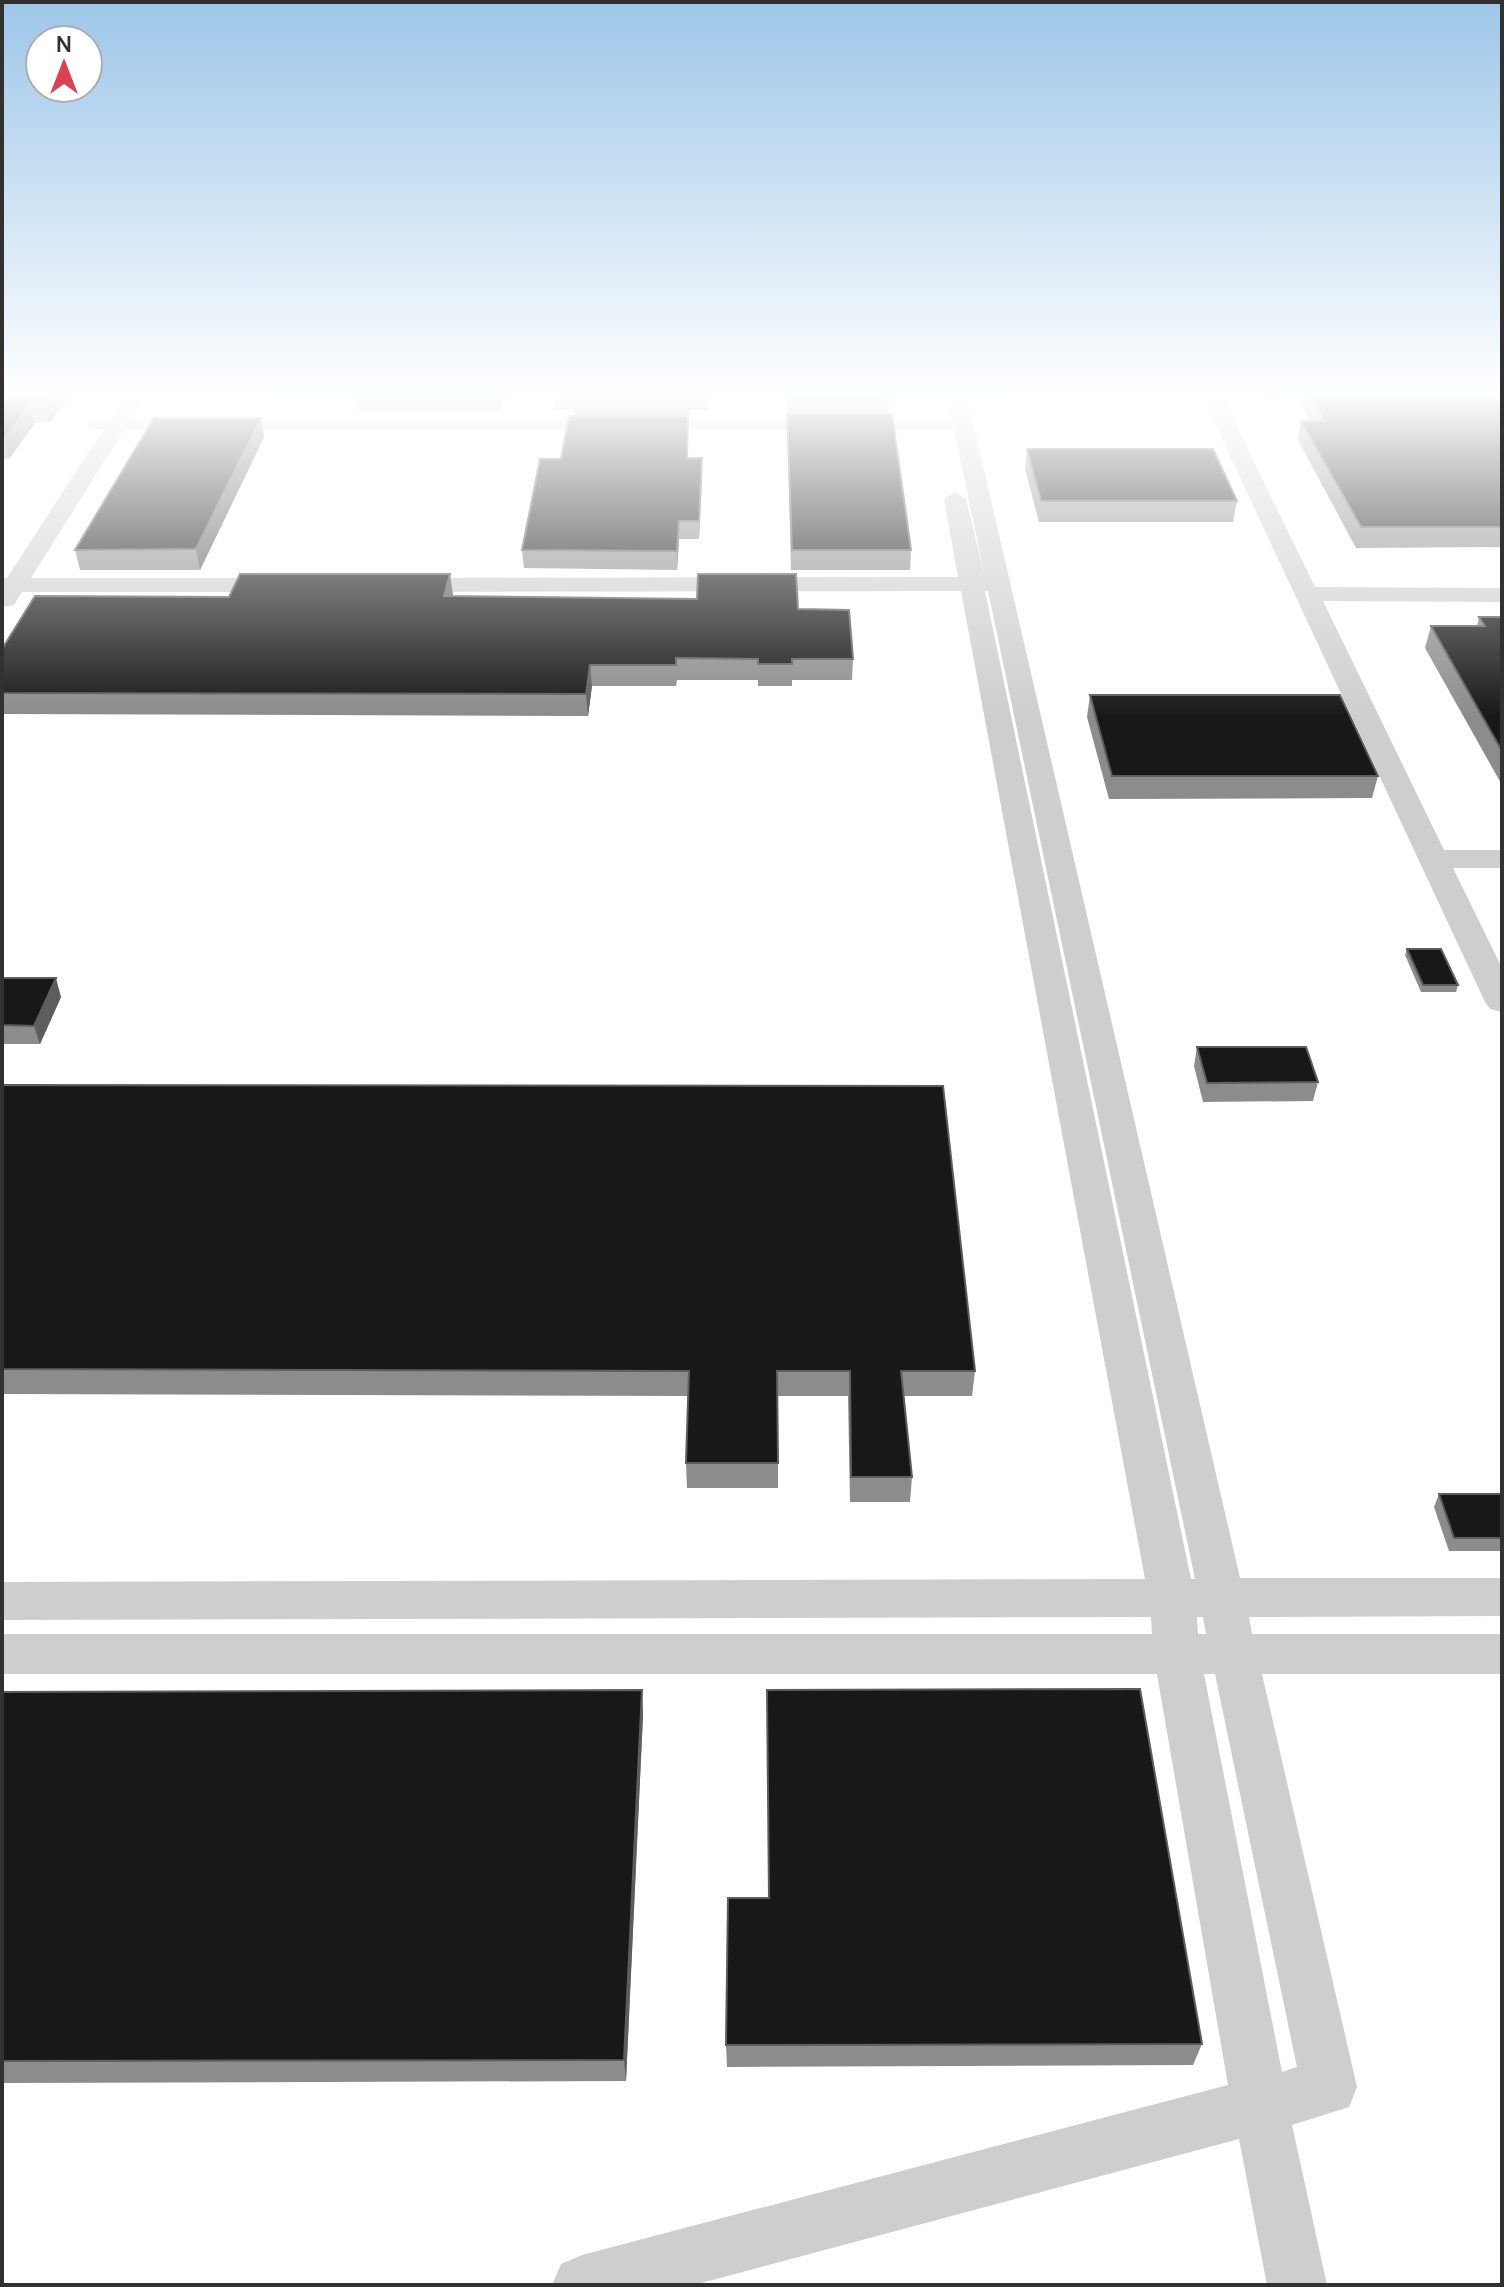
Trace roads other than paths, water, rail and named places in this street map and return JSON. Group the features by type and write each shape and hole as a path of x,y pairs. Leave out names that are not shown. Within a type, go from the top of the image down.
{"street":[{"path":"5,586 57,503"},
{"path":"959,503 985,584 1172,1599 1177,1655 1260,2105 1297,2285"},
{"path":"582,2285 1329,2087 1223,1598 967,503"},
{"path":"1263,503 1502,1002"},
{"path":"382,585 985,584"},
{"path":"5,586 302,585"},
{"path":"1307,594 1502,595"},
{"path":"1434,859 1502,859"},
{"path":"2,1601 1502,1597"},
{"path":"2,1654 1502,1654"}]}
